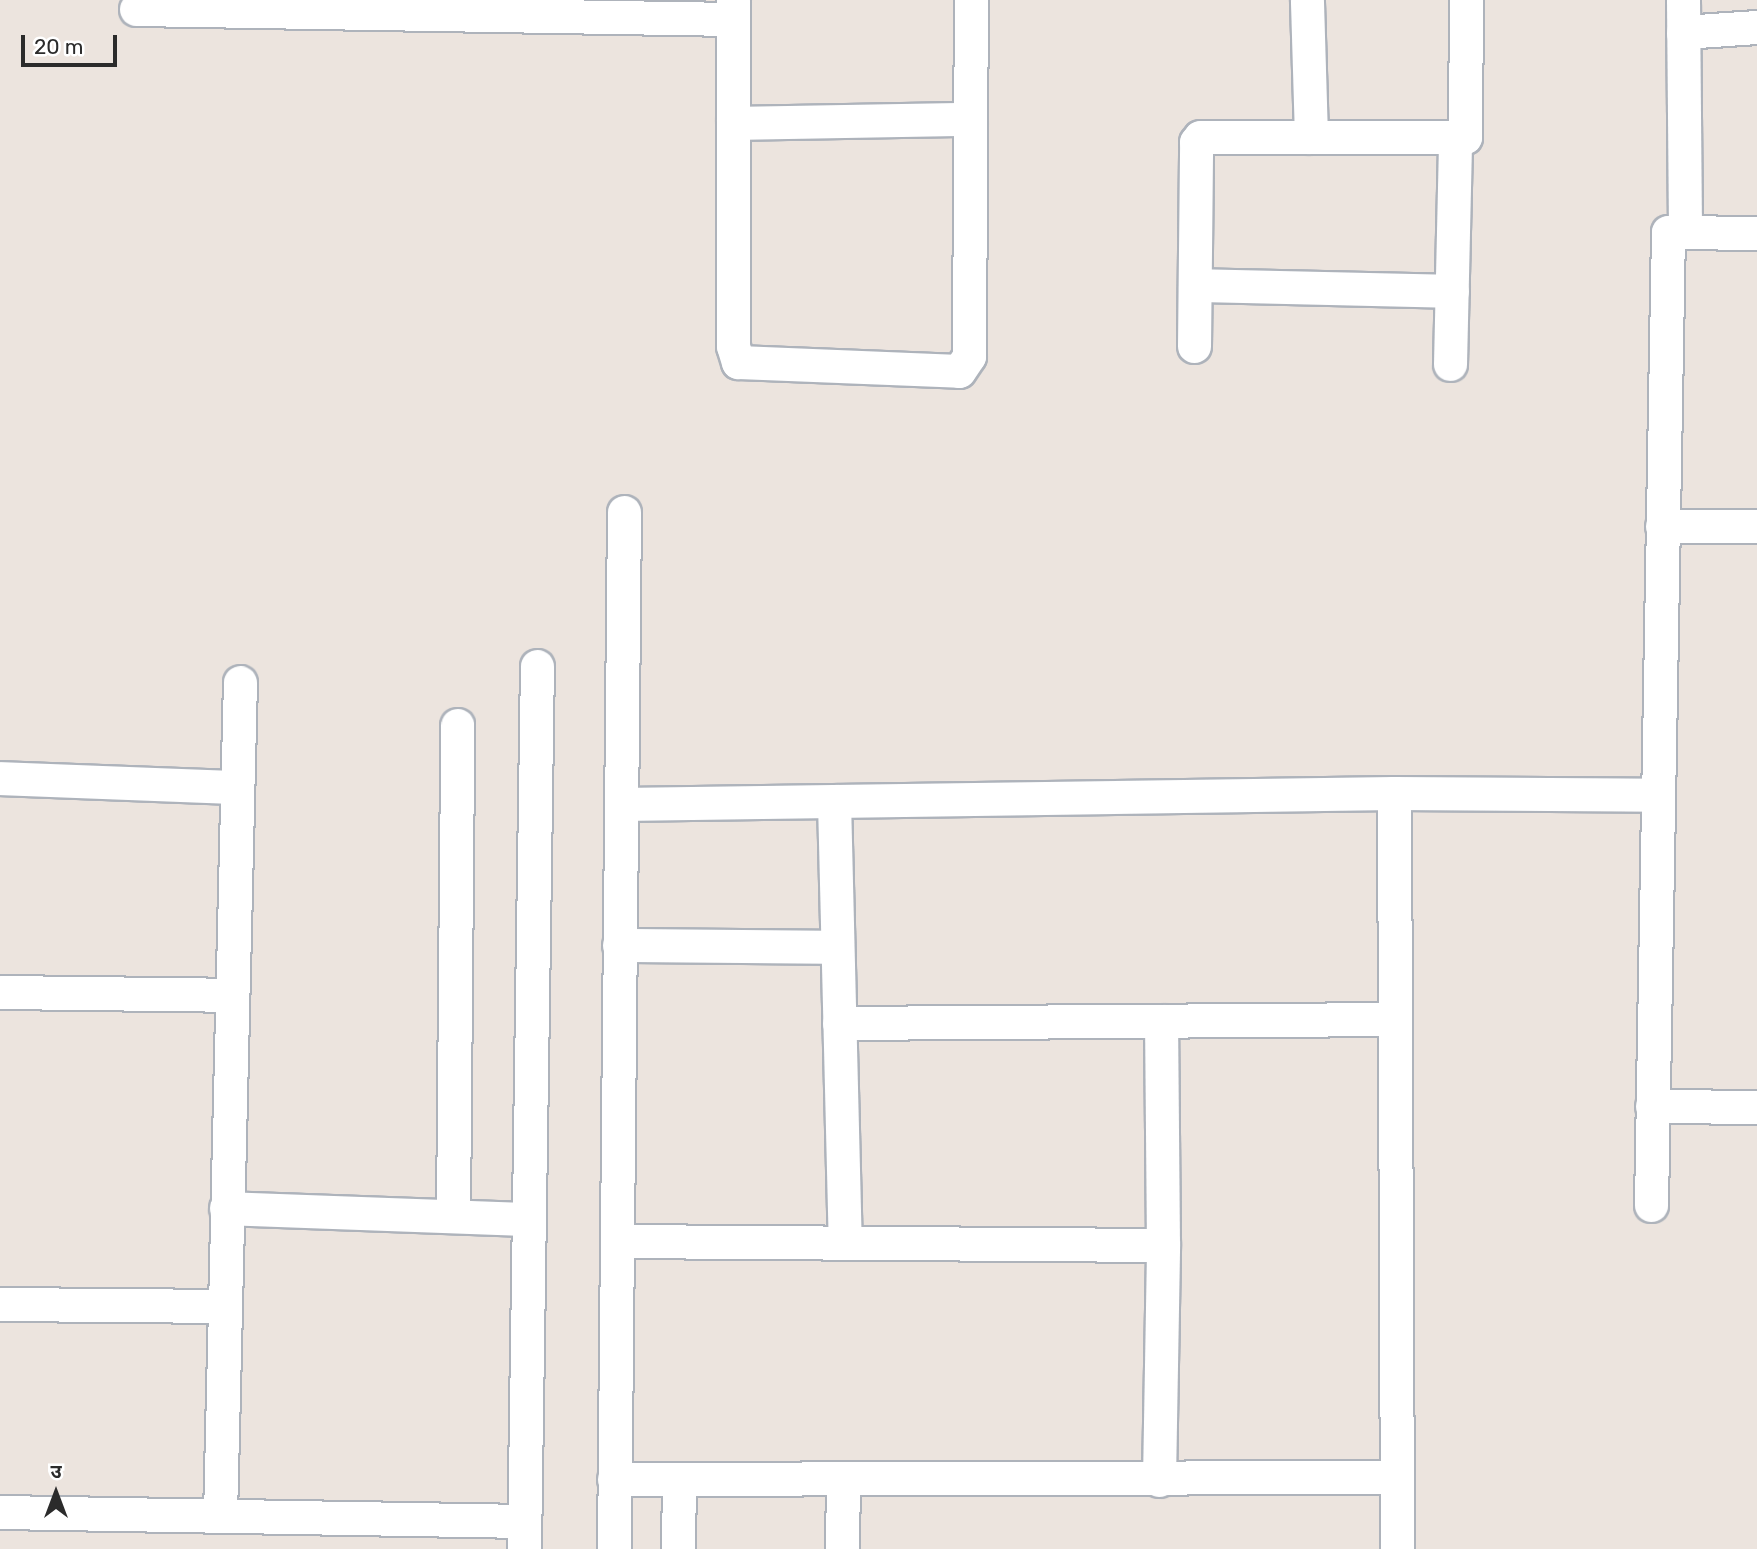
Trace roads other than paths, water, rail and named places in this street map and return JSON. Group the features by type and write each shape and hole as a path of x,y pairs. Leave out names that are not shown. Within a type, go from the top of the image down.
{"street":[{"path":"136,9 456,7 733,10 733,346 738,362 959,371 969,356 971,0"},
{"path":"1307,0 1311,137"},
{"path":"1194,346 1196,142 1200,138 1210,137 1465,137 1466,0"},
{"path":"1685,232 1683,16 1757,27"},
{"path":"733,123 970,119"},
{"path":"1450,364 1455,136"},
{"path":"1651,1205 1668,232 1757,233"},
{"path":"1195,285 1452,291"},
{"path":"614,1549 624,512"},
{"path":"1662,526 1757,526"},
{"path":"0,1512 220,1516 524,1535 537,666"},
{"path":"220,1516 240,682"},
{"path":"453,1216 457,725"},
{"path":"0,778 236,787"},
{"path":"621,804 1394,793 1658,795"},
{"path":"1394,793 1397,1549"},
{"path":"834,800 845,1243"},
{"path":"619,945 837,947"},
{"path":"0,992 232,995"},
{"path":"839,1023 1395,1019"},
{"path":"1159,1480 1163,1245 1161,1021"},
{"path":"1653,1106 1757,1107"},
{"path":"226,1208 529,1219"},
{"path":"617,1241 1163,1245"},
{"path":"0,1304 224,1306"},
{"path":"614,1479 1159,1480 1396,1477"},
{"path":"678,1549 679,1479"},
{"path":"842,1549 843,1479"}]}
